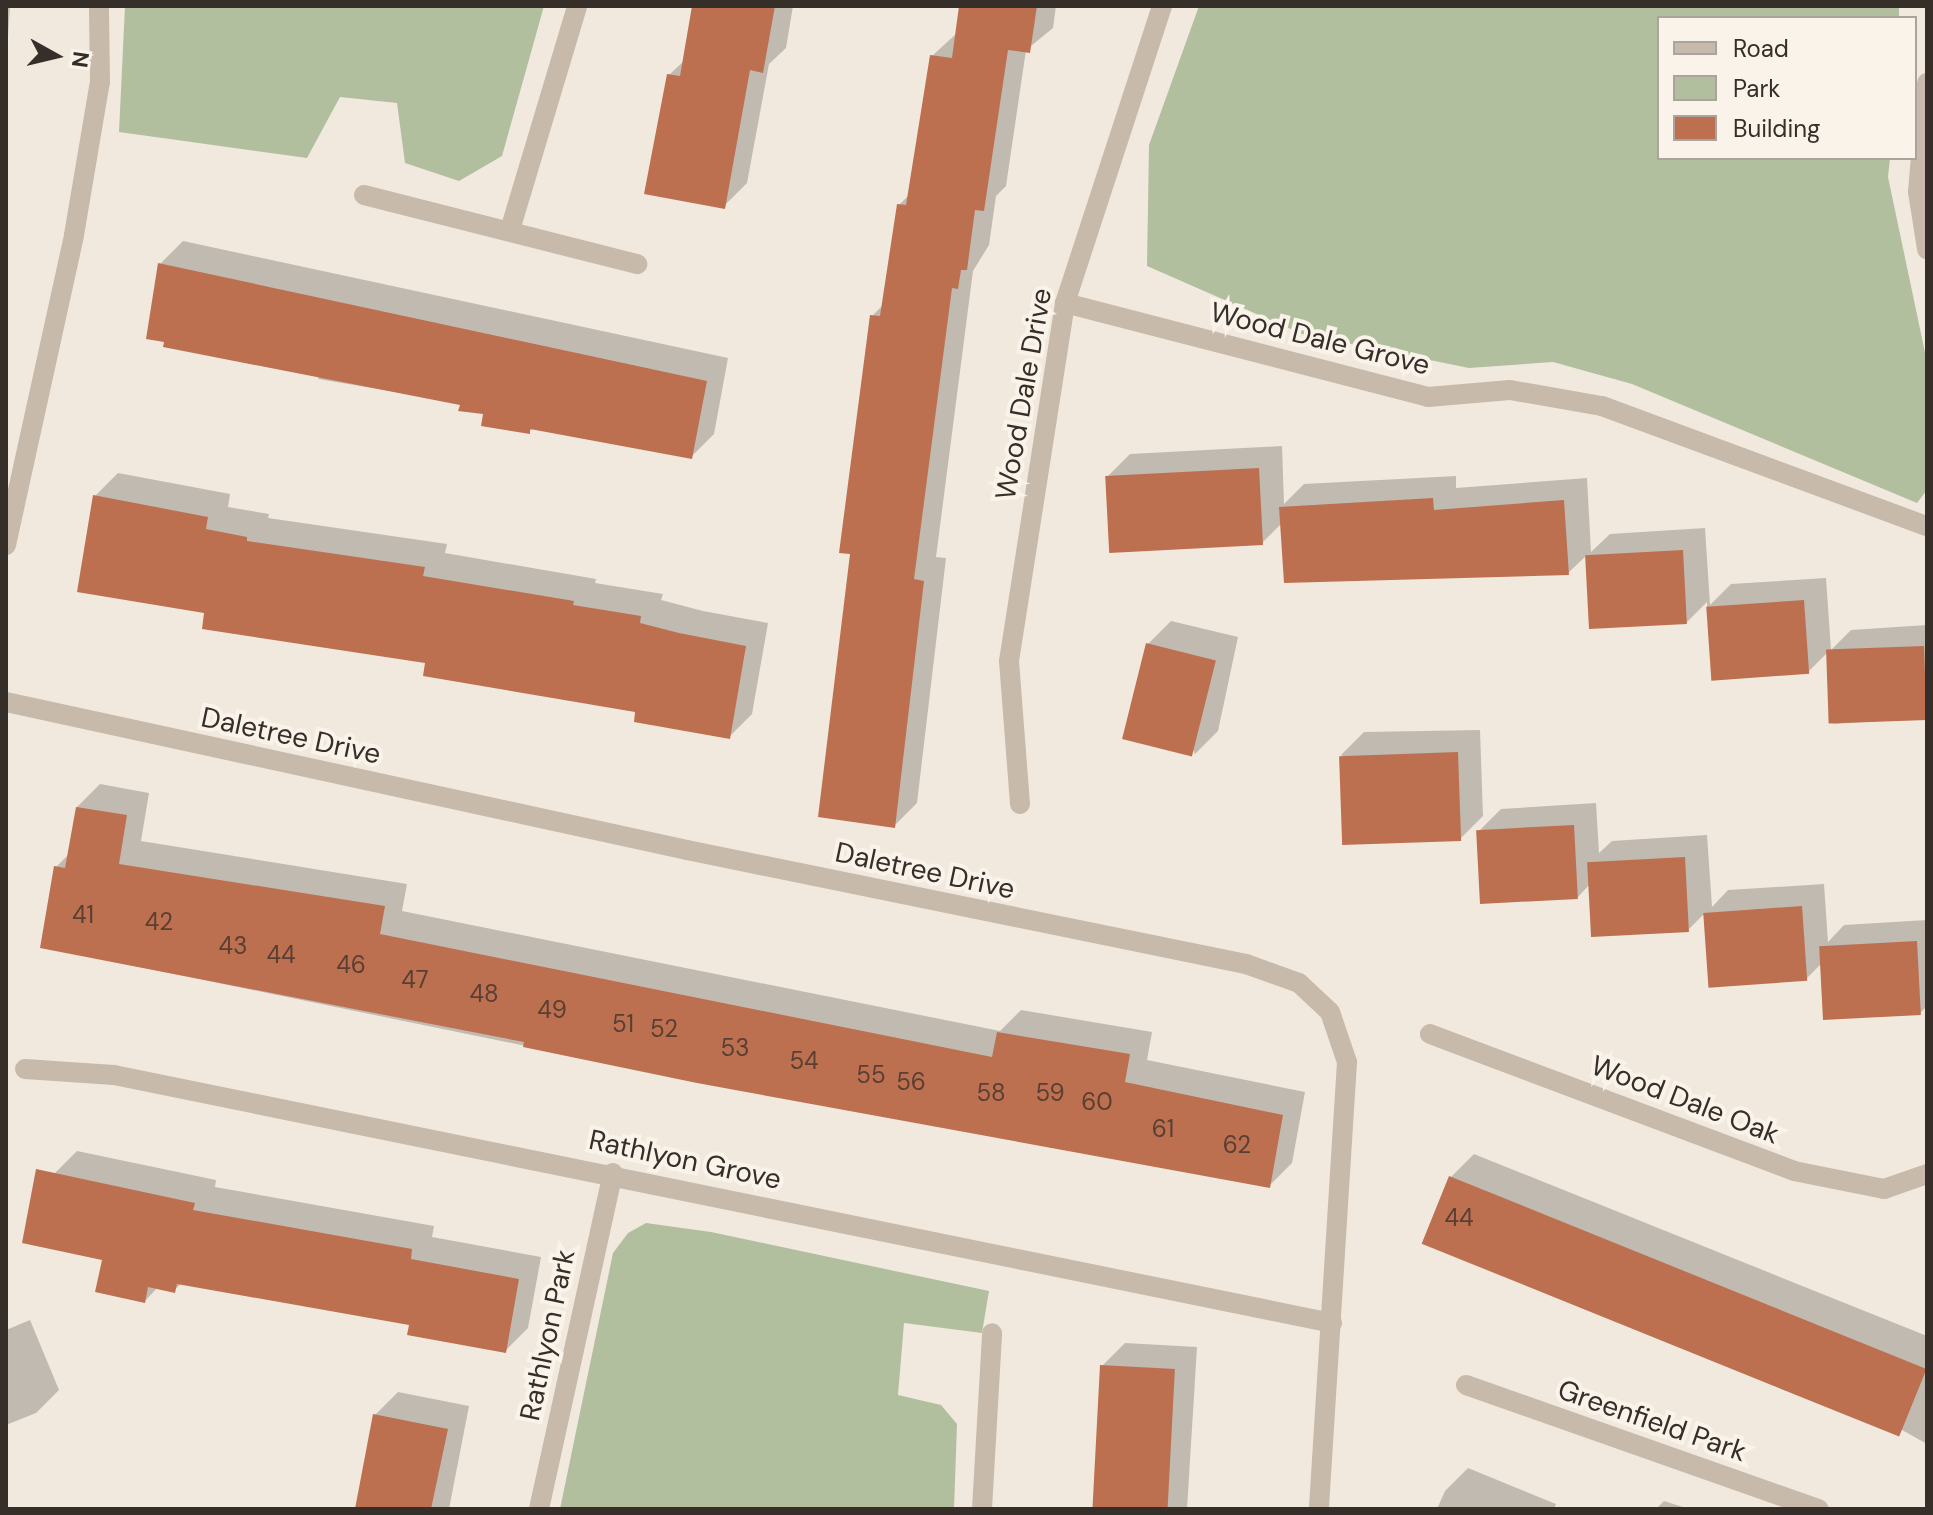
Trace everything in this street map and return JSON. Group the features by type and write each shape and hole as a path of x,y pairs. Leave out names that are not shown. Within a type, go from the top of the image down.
{"street":[{"path":"6,545 77,220 100,82 99,6"},
{"path":"510,230 577,6"},
{"name":"Wood Dale Drive","path":"1020,804 1009,661 1065,303 1162,6"},
{"path":"1927,83 1918,192 1927,249"},
{"path":"364,195 637,264"},
{"name":"Wood Dale Grove","path":"1065,303 1428,397 1510,390 1602,406 1927,526"},
{"name":"Daletree Drive","path":"6,702 687,850 1276,971 1299,983 1330,1012 1347,1062 1319,1509"},
{"name":"Wood Dale Oak","path":"1430,1034 1794,1171 1884,1189 1926,1175"},
{"name":"Rathlyon Grove","path":"25,1069 114,1075 613,1173 1332,1323"},
{"name":"Rathlyon Park","path":"539,1509 613,1173"},
{"path":"982,1509 992,1333"},
{"name":"Greenfield Park","path":"1466,1385 1819,1509"}],"green space":[{"path":"125,6 544,6 502,156 459,181 405,163 397,103 340,97 307,158 119,132"},
{"path":"1199,6 1899,6 1899,16 1657,16 1657,160 1890,160 1888,177 1927,362 1927,490 1917,503 1632,384 1553,362 1469,368 1302,334 1147,266 1149,145"},
{"path":"646,1223 711,1232 989,1291 982,1333 904,1323 898,1395 941,1405 957,1424 954,1509 560,1509 613,1253 628,1233"}],"building":[{"path":"692,6 775,6 763,73 750,70 725,209 644,194 667,74 680,76"},
{"path":"959,6 1037,6 1030,53 1008,50 984,211 975,210 967,270 961,270 958,289 952,288 914,579 924,581 895,828 818,817 850,554 839,553 870,315 880,316 897,204 906,205 930,55 952,58"},
{"path":"158,263 707,381 692,459 530,429 530,434 481,426 483,414 458,411 460,405 163,347 164,342 146,339"},
{"path":"1259,468 1263,545 1109,553 1105,476"},
{"path":"93,495 208,517 206,529 247,537 247,541 425,567 423,576 574,601 573,605 641,616 640,623 746,646 730,739 634,722 635,712 423,676 425,663 202,629 204,613 77,592"},
{"path":"1433,498 1434,510 1564,500 1569,575 1284,583 1279,507"},
{"path":"1683,550 1687,624 1589,629 1585,555"},
{"path":"1804,600 1809,674 1711,681 1706,607"},
{"path":"1146,643 1216,660 1192,756 1122,739"},
{"path":"1924,646 1927,720 1829,723 1826,649"},
{"path":"1458,752 1461,841 1342,845 1339,756"},
{"path":"76,807 127,815 119,864 385,906 380,934 992,1057 997,1032 1130,1054 1125,1082 1283,1115 1270,1188 697,1083 523,1047 524,1042 40,948 54,866 65,868"},
{"path":"1574,825 1578,899 1480,904 1476,830"},
{"path":"1685,857 1689,932 1591,937 1587,862"},
{"path":"1802,906 1807,981 1708,988 1703,913"},
{"path":"1917,941 1921,1015 1823,1020 1819,946"},
{"path":"36,1169 195,1203 193,1210 412,1249 411,1259 519,1279 506,1353 407,1335 409,1325 177,1284 175,1293 148,1287 145,1303 95,1292 102,1260 22,1243"},
{"path":"1449,1176 1926,1369 1899,1437 1422,1244"},
{"path":"1100,1365 1175,1369 1168,1509 1092,1509"},
{"path":"373,1414 448,1429 431,1509 355,1509"}]}
